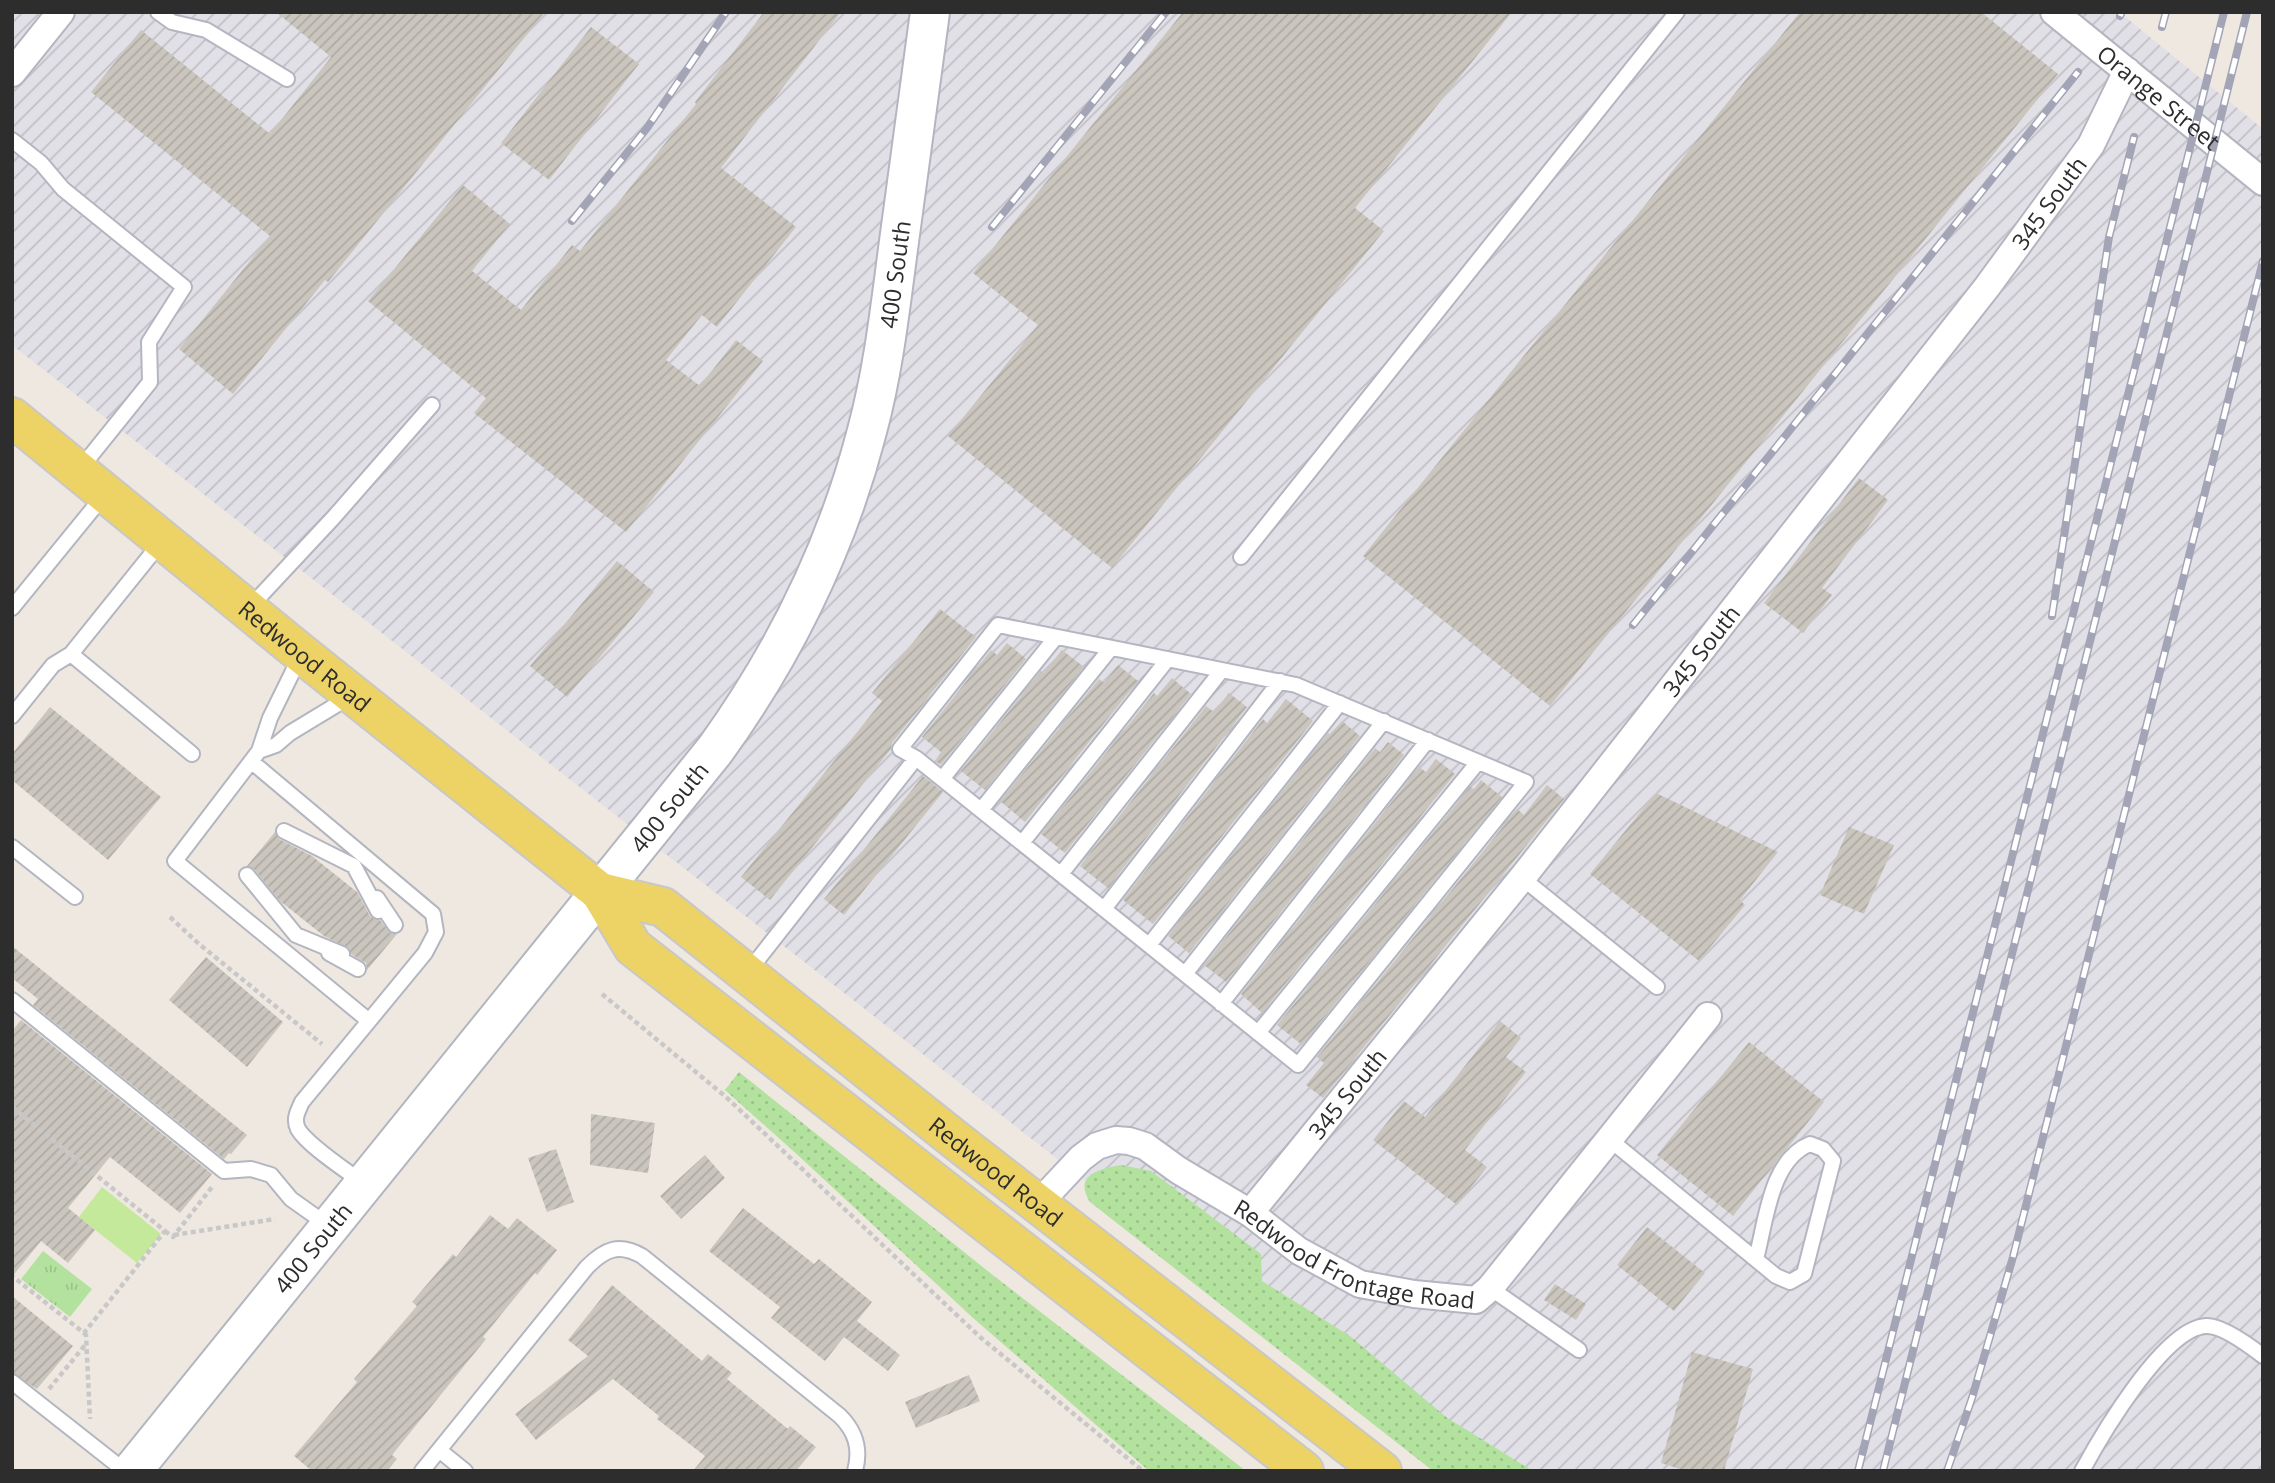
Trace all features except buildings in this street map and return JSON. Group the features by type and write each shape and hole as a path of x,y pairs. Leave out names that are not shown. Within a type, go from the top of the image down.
{"main road":[{"name":"Redwood Road","path":"12,417 302,654 600,892 633,947 1304,1471"},
{"name":"Redwood Road","path":"600,892 663,908 1382,1471"}],"street":[{"path":"12,73 61,12"},
{"name":"400 South","path":"132,1471 708,760 740,715 783,644 810,592 839,521 867,431 882,360 930,12"},
{"name":"Orange Street","path":"2054,12 2263,182"},
{"name":"345 South","path":"1250,1213 1522,878 1995,276 2091,145 2127,71"},
{"name":"Redwood Frontage Road","path":"1038,1204 1081,1158 1097,1146 1116,1140 1129,1141 1145,1146 1178,1170 1250,1213 1299,1251 1360,1284 1414,1294 1476,1300 1490,1288 1708,1016"}],"lane":[{"path":"158,12 172,22 206,30 287,79"},
{"path":"1241,556 1676,12"},
{"path":"12,140 41,163 63,189 184,287 149,342 150,382 92,482 12,608"},
{"path":"248,609 334,517 432,405"},
{"path":"12,716 54,665 71,653 163,540"},
{"path":"998,625 1111,648 1296,685 1527,782 1298,1065 916,758 900,749 998,625"},
{"path":"942,779 1056,637"},
{"path":"981,810 1111,648"},
{"path":"71,653 191,754"},
{"path":"302,654 270,718 255,756 175,861 369,1021"},
{"path":"1022,844 1168,659"},
{"path":"1061,874 1222,670"},
{"path":"1104,909 1279,681"},
{"path":"255,756 353,695"},
{"path":"1149,945 1340,703"},
{"path":"1185,974 1384,722"},
{"path":"1221,1003 1428,740"},
{"path":"255,756 358,861 433,914 436,932 425,953 302,1102 296,1115 297,1127 306,1138 364,1184"},
{"path":"747,973 916,758"},
{"path":"1258,1033 1478,762"},
{"path":"284,831 358,861 395,925"},
{"path":"301,846 358,861"},
{"path":"12,847 75,897"},
{"path":"327,866 358,861"},
{"path":"352,890 358,861"},
{"path":"358,861 378,911"},
{"path":"247,875 296,935 358,970"},
{"path":"1522,878 1657,987"},
{"path":"264,890 296,935 342,954"},
{"path":"290,911 296,935"},
{"path":"296,935 316,934"},
{"path":"285,950 296,935"},
{"path":"12,1000 224,1171 251,1169 271,1175 291,1199 329,1227"},
{"path":"1609,1139 1776,1276 1790,1282 1804,1274 1833,1161 1823,1149 1810,1144 1797,1149 1782,1169 1756,1259"},
{"path":"422,1471 587,1267 607,1251 617,1247 642,1256 849,1424 855,1436 858,1460 855,1471"},
{"path":"1490,1288 1579,1350"},
{"path":"2082,1471 2102,1434 2151,1367 2178,1336 2206,1326 2225,1331 2263,1356"},
{"path":"12,1382 125,1471"},
{"path":"439,1450 465,1471"}],"path":[{"path":"170,916 199,944 322,1044"},
{"path":"602,994 726,1097 980,1337 1143,1471"},
{"path":"12,1107 173,1237 275,1219"},
{"path":"174,1235 215,1183"},
{"path":"84,1333 165,1231"},
{"path":"12,1276 84,1333 92,1446"},
{"path":"46,1392 86,1343"}],"shaded area":[{"path":"12,12 2119,12 2263,129 2263,1471 1458,1471 12,345"}],"green space":[{"path":"739,1072 994,1276 1246,1471 1149,1471 972,1317 725,1090"},
{"path":"1121,1165 1151,1171 1261,1254 1262,1281 1350,1336 1446,1417 1533,1471 1433,1471 1090,1202 1086,1193 1087,1179 1097,1171"},
{"path":"102,1187 161,1234 137,1263 79,1217"},
{"path":"43,1251 92,1289 70,1317 21,1279"}],"railway":[{"path":"572,221 647,128 726,12"},
{"path":"992,227 1166,12"},
{"path":"2120,16 2122,12"},
{"path":"2162,27 2166,12"},
{"path":"1858,1471 2224,12"},
{"path":"1883,1471 2247,12"},
{"path":"1633,625 2078,72"},
{"path":"2052,616 2109,237 2134,137"},
{"path":"1947,1471 1972,1398 2013,1257 2263,261"}]}
